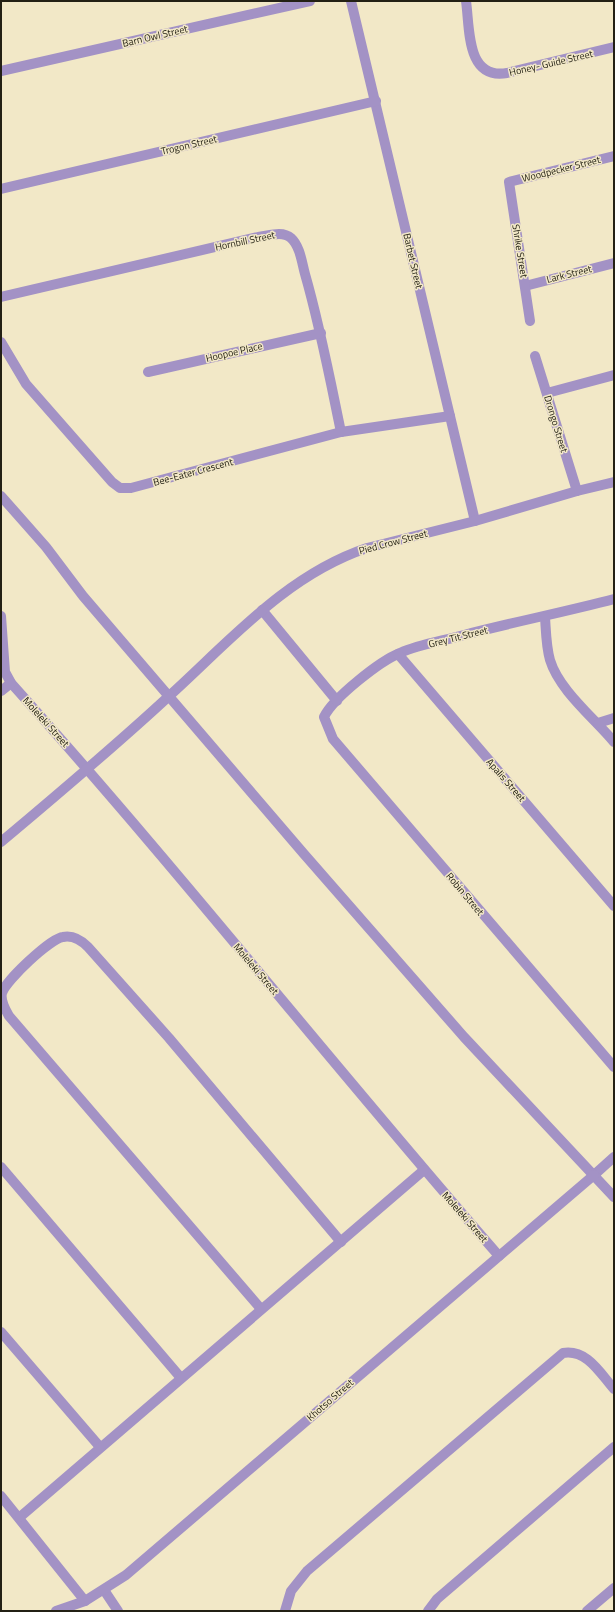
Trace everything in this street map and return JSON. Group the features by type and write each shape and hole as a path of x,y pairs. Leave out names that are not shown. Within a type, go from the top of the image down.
{"street":[{"name":"Barn Owl Street","path":"1,71 310,1"},
{"name":"Barbet Street","path":"351,1 475,521"},
{"name":"Honey- Guide Street","path":"466,1 474,56 478,64 487,72 499,75 614,47"},
{"name":"Trogon Street","path":"1,189 376,101"},
{"name":"Woodpecker Street","path":"509,182 614,156"},
{"name":"Shrike Street","path":"509,182 530,321"},
{"name":"Hornbill Street","path":"1,297 258,237 283,234 292,238 297,248 321,333 341,432"},
{"name":"Lark Street","path":"525,286 614,263"},
{"name":"Hoopoe Place","path":"148,372 321,333"},
{"name":"Bee-Eater Crescent","path":"1,342 26,384 112,482 120,488 131,488 341,432 450,416"},
{"name":"Drongo Street","path":"535,356 577,491"},
{"path":"547,393 614,375"},
{"name":"Pied Crow Street","path":"1,842 88,769 262,610 305,578 354,552 475,521 577,491 614,482"},
{"path":"1,496 46,548 83,596 304,854 464,1037 614,1197"},
{"name":"Grey Tit Street","path":"324,717 330,707 369,672 398,654 489,629 545,617 614,598"},
{"path":"262,610 337,701"},
{"name":"Moleleki Street","path":"1,616 5,672 11,683 88,769 424,1170 499,1256"},
{"path":"545,617 548,650 557,675 569,693 614,742"},
{"name":"Apalis Street","path":"398,654 614,906"},
{"path":"1,692 11,683"},
{"name":"Robin Street","path":"324,717 333,739 614,1067"},
{"path":"598,723 614,718"},
{"path":"261,1309 9,1016 4,1007 2,994 4,988 18,972 46,947 56,939 63,936 78,939 88,946 169,1038 341,1242"},
{"name":"Khotso Street","path":"56,1611 85,1601 126,1575 614,1157"},
{"path":"1,1167 181,1378"},
{"path":"20,1517 424,1170"},
{"path":"1,1332 100,1447"},
{"path":"285,1611 291,1591 307,1570 563,1353 577,1353 586,1358 614,1389"},
{"path":"428,1611 437,1599 614,1447"},
{"path":"1,1496 20,1517 85,1601"},
{"path":"587,1611 614,1588"},
{"path":"104,1590 118,1611"}]}
